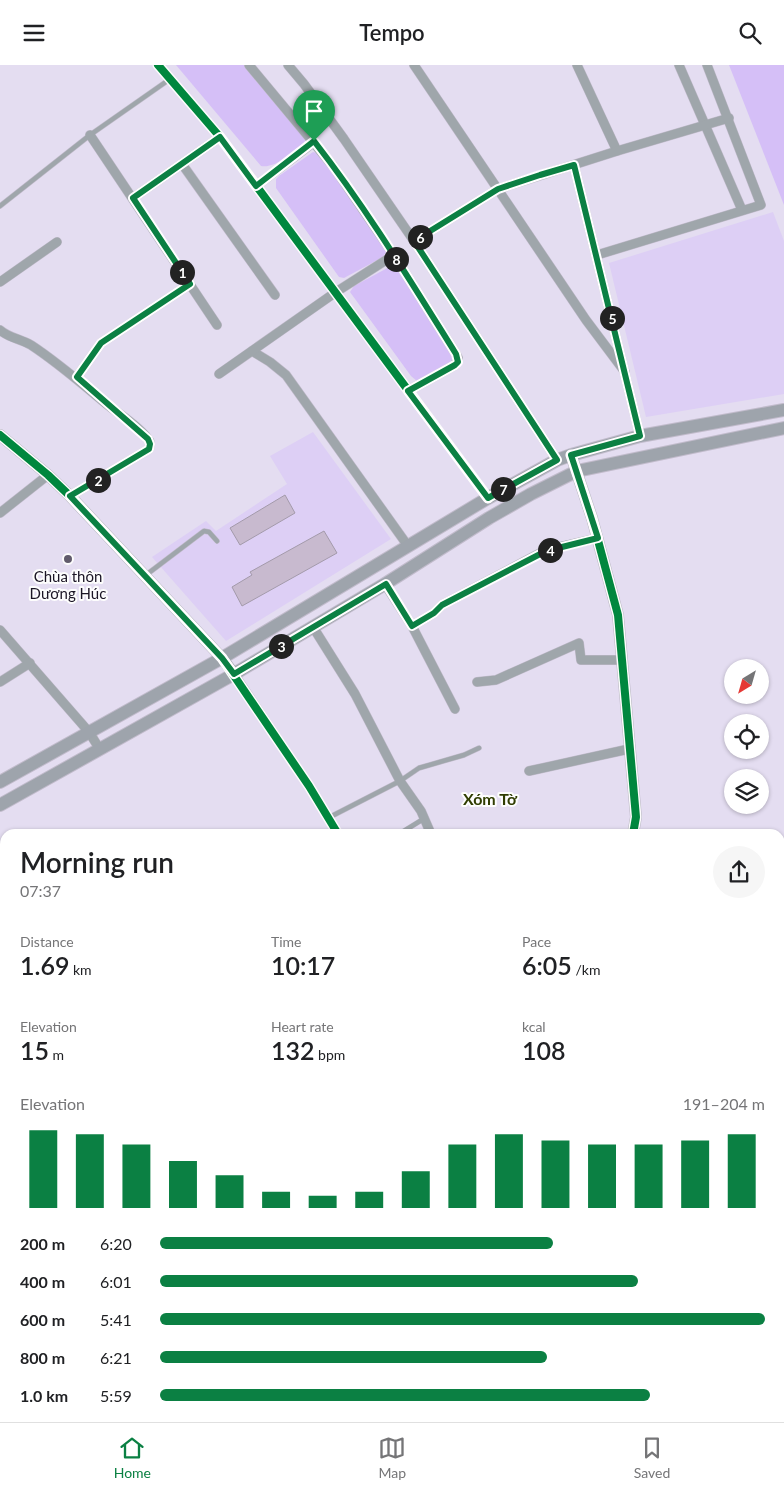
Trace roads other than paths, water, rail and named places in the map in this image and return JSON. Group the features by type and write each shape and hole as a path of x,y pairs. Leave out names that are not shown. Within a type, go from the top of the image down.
{"main road":[{"path":"0,782 222,658 488,498 557,460 640,436 784,410"},
{"path":"760,414 763,432"},
{"path":"0,805 234,674 386,584 489,518 577,471 784,428"}],"street":[{"path":"158,65 220,137 488,498"},
{"path":"249,65 333,166 394,255 458,358 455,365 408,391"},
{"path":"288,65 344,139 414,241 557,460"},
{"path":"414,65 586,321 625,372"},
{"path":"577,65 616,151"},
{"path":"679,65 742,210"},
{"path":"596,255 761,205 707,65"},
{"path":"414,241 498,189 616,151 729,118"},
{"path":"90,135 217,325"},
{"path":"133,198 220,137"},
{"path":"256,186 314,141"},
{"path":"182,164 275,295"},
{"path":"574,165 640,436"},
{"path":"0,282 57,242"},
{"path":"219,374 336,292 394,255"},
{"path":"77,377 101,343 190,284"},
{"path":"0,330 29,343 77,377 148,439 149,449 136,459 70,496"},
{"path":"252,351 286,375 408,546"},
{"path":"0,435 70,496 222,658 335,829"},
{"path":"571,455 598,538 618,615 636,817 634,829"},
{"path":"0,513 48,475"},
{"path":"412,626 434,613 442,605 546,551 598,538"},
{"path":"386,584 412,626 455,709"},
{"path":"313,627 355,694 400,781 421,811 429,829"},
{"path":"0,630 89,732 99,748"},
{"path":"477,682 496,680 579,643 581,660 621,660"},
{"path":"0,682 30,663"},
{"path":"529,771 629,749"}],"lane":[{"path":"0,206 90,135 170,79"},
{"path":"145,576 204,531 209,532 217,541"},
{"path":"328,818 400,781 419,768 464,755 479,748"},
{"path":"407,829 424,818"}],"place":[{"name":"Chùa thôn Dương Húc","path":"68,559"}],"district":[{"name":"Xóm Tờ","path":"490,798"}]}
